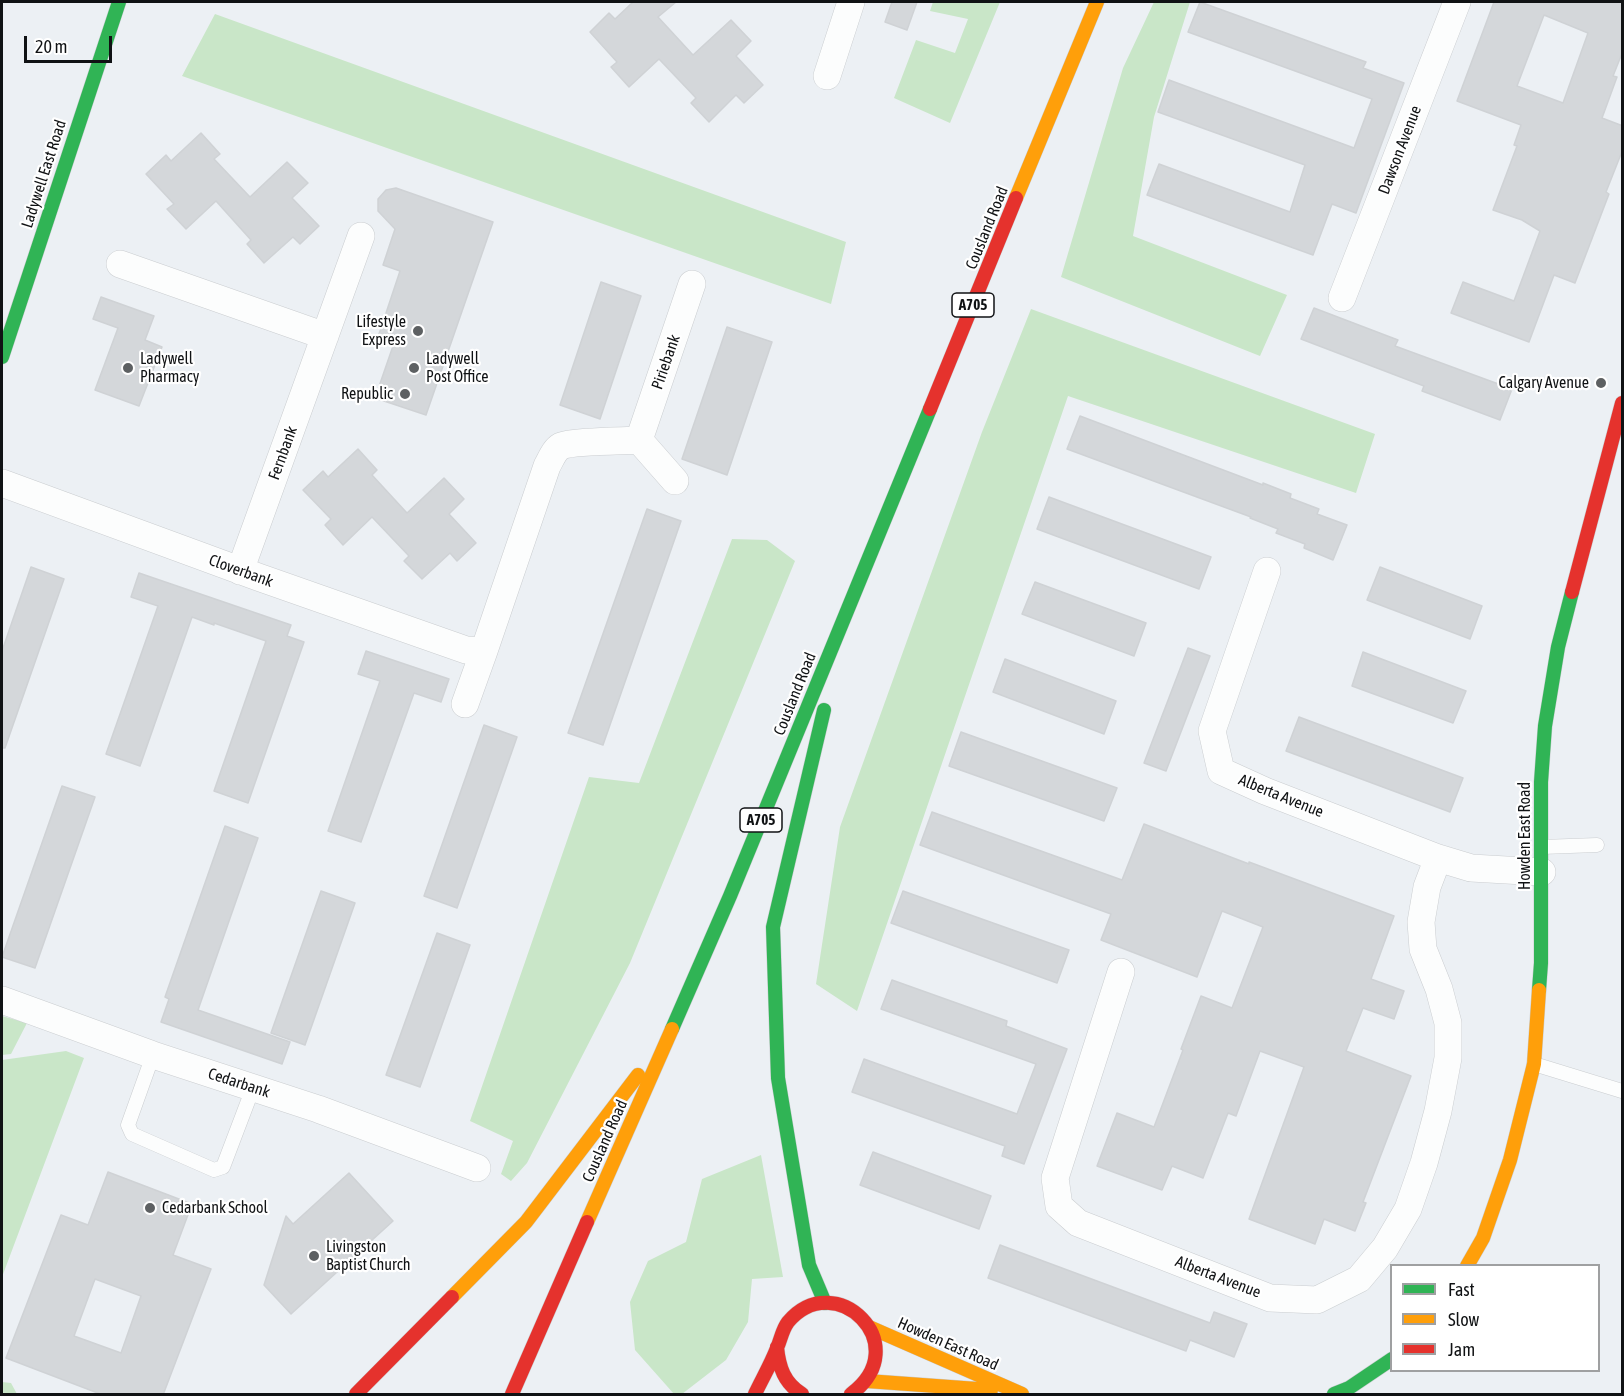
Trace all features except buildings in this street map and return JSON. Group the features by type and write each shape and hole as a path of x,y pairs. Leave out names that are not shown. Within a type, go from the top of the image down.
{"main road":[{"name":"Ladywell East Road","path":"2,357 119,2"},
{"name":"Cousland Road","path":"512,1395 730,896 1096,2"},
{"name":"Howden East Road","path":"1468,1264 1483,1238 1510,1160 1534,1064 1541,963 1541,782 1545,726 1558,647 1623,403"},
{"path":"754,1395 785,1325 802,1310 825,1303 809,1265 777,1078 773,927 849,609"},
{"path":"356,1395 526,1222 671,1030"},
{"name":"Howden East Road","path":"825,1303 850,1309 868,1327 875,1345 874,1364 867,1380 1018,1393"},
{"name":"Howden East Road","path":"868,1327 1018,1393"},
{"path":"777,1347 778,1364 785,1380 797,1394"},
{"path":"1334,1395 1349,1388 1390,1360"},
{"path":"851,1395 867,1380"}],"street":[{"path":"827,76 851,2"},
{"name":"Dawson Avenue","path":"1342,298 1457,2"},
{"name":"Fernbank","path":"240,571 361,236"},
{"path":"120,264 325,336"},
{"name":"Piriebank","path":"639,440 692,284"},
{"path":"465,704 553,454 561,446 577,443 639,440 675,481"},
{"name":"Cloverbank","path":"2,483 240,571 466,650 484,651"},
{"name":"Alberta Avenue","path":"1267,571 1212,731 1221,771 1265,791 1438,858 1471,868 1542,859"},
{"name":"Alberta Avenue","path":"1121,972 1055,1178 1059,1206 1078,1223 1270,1298 1317,1300 1359,1279 1386,1248 1408,1209 1424,1163 1438,1111 1448,1058 1448,1023 1439,989 1423,949 1420,922 1427,887 1438,858"},
{"name":"Cedarbank","path":"2,1000 153,1054 318,1109 477,1168"}],"lane":[{"path":"1542,859 1597,845"},
{"path":"153,1054 128,1125 132,1134 214,1170 223,1167 253,1088"},
{"path":"1534,1064 1623,1091"}],"green space":[{"path":"933,2 1000,2 950,123 894,98 916,40 955,53 968,19 930,11"},
{"path":"1154,2 1190,2 1154,117 1133,236 1287,295 1260,356 1061,277 1123,68"},
{"path":"215,14 846,242 831,304 182,76"},
{"path":"1031,309 1375,434 1356,493 1068,396 857,1011 816,984 840,827 982,432"},
{"path":"732,539 767,540 795,561 630,963 527,1163 511,1181 501,1174 513,1141 470,1121 589,777 639,783"},
{"path":"2,1016 27,1023 11,1054 2,1055"},
{"path":"66,1051 84,1058 2,1277 2,1060"},
{"path":"761,1155 783,1277 752,1279 748,1322 726,1360 682,1394 674,1394 635,1350 630,1302 648,1261 686,1242 702,1179"},
{"path":"2,1382 11,1383 17,1394 2,1394"}],"traffic: fast":[{"path":"2,357 119,2"},
{"path":"672,1029 730,896 930,409"},
{"path":"1539,990 1541,782 1545,726 1558,647 1572,592"},
{"path":"824,710 773,927 778,1078 809,1265 825,1303"},
{"path":"1334,1394 1349,1388 1390,1360"}],"traffic: slow":[{"path":"1016,198 1097,2"},
{"path":"1468,1264 1483,1238 1510,1160 1534,1064 1539,990"},
{"path":"587,1222 672,1029"},
{"path":"452,1297 526,1222 638,1075"},
{"path":"869,1327 1022,1394"},
{"path":"867,1381 991,1390"}],"traffic: jam":[{"path":"930,409 1016,198"},
{"path":"1572,592 1622,403"},
{"path":"512,1394 587,1222"},
{"path":"356,1394 452,1297"},
{"path":"755,1394 788,1322 807,1307 827,1303 846,1307 862,1319 872,1335 876,1354 869,1375 851,1394"},
{"path":"777,1347 779,1361 787,1380 802,1394"}],"place":[{"name":"Lifestyle Express","path":"418,331"},
{"name":"Ladywell Pharmacy","path":"128,368"},
{"name":"Ladywell Post Office","path":"414,368"},
{"name":"Calgary Avenue","path":"1601,383"},
{"name":"Republic","path":"405,394"},
{"name":"Cedarbank School","path":"150,1208"},
{"name":"Livingston Baptist Church","path":"314,1256"}]}
